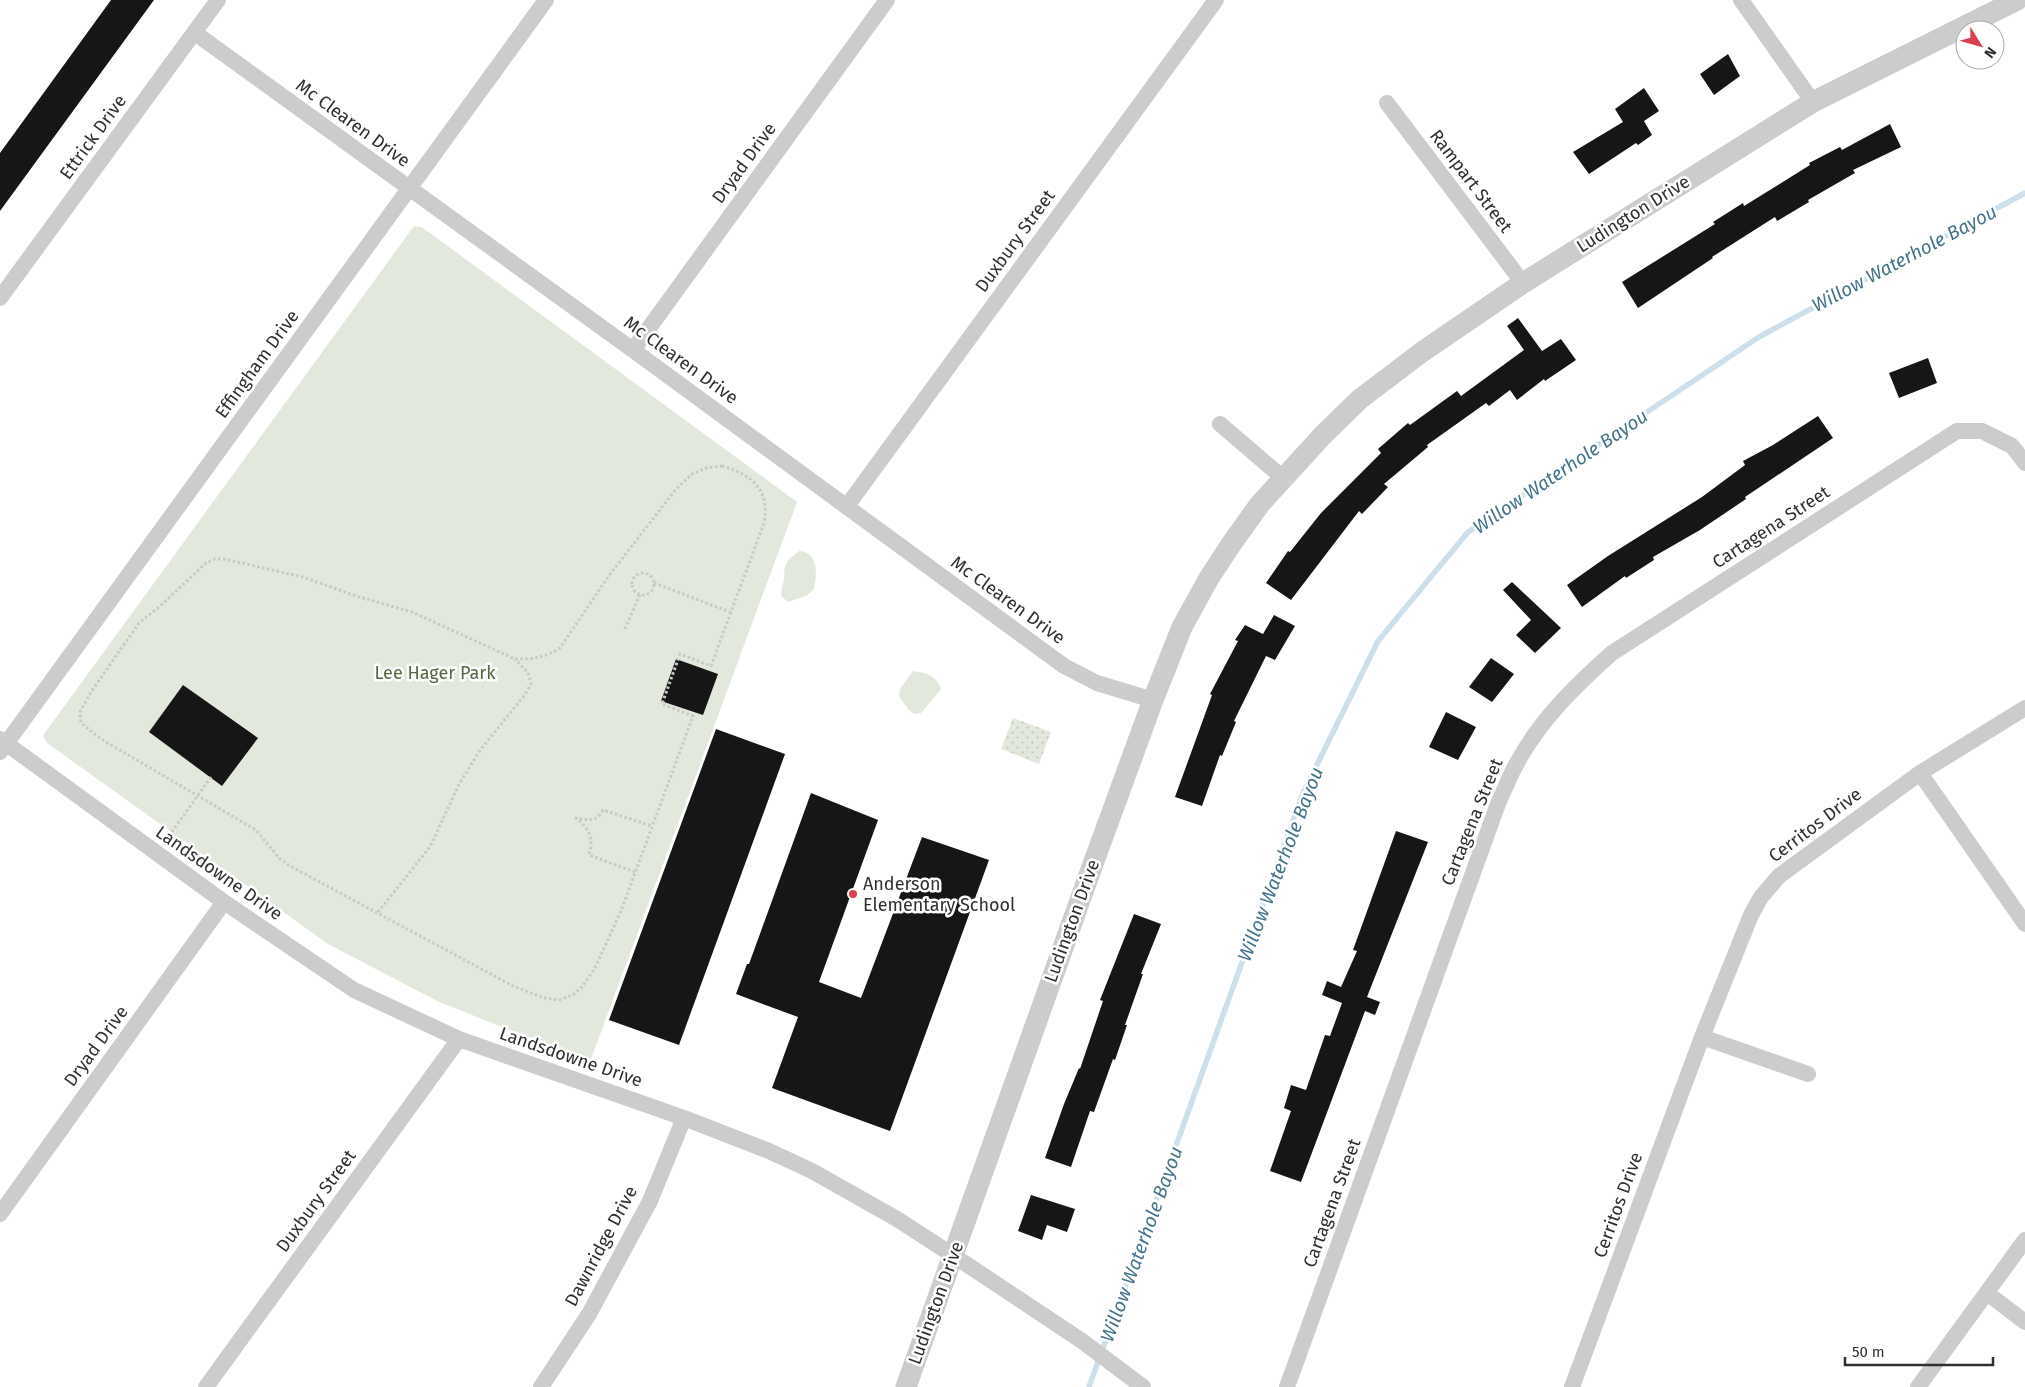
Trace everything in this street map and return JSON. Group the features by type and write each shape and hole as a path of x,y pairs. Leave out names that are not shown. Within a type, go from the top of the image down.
{"street":[{"name":"Ettrick Drive","path":"0,298 218,0"},
{"name":"Effingham Drive","path":"2,745 546,0"},
{"name":"Dryad Drive","path":"633,350 887,0"},
{"name":"Duxbury Street","path":"847,506 1216,0"},
{"path":"1741,0 1813,102"},
{"name":"Ludington Drive","path":"906,1387 1075,912 1182,626 1209,578 1234,540 1282,477 1360,398 1422,352 1523,283 1813,102 2017,0"},
{"name":"Mc Clearen Drive","path":"195,33 633,350 1064,666 1097,683 1153,700"},
{"name":"Rampart Street","path":"1387,102 1523,283"},
{"path":"1220,424 1282,477"},
{"name":"Cartagena Street","path":"1287,1387 1499,801 1517,762 1541,726 1573,688 1612,653 1957,431 1982,431 2012,446 2025,463"},
{"name":"Cerritos Drive","path":"1572,1387 1702,1036 1751,915 1761,897 1779,876 1920,773 2025,708"},
{"name":"Landsdowne Drive","path":"2,745 224,902 354,990 459,1040 684,1118 769,1151 812,1171 897,1219 954,1256 1082,1341 1143,1387"},
{"path":"1920,773 2025,924"},
{"name":"Dryad Drive","path":"0,1214 224,902"},
{"path":"1702,1036 1808,1074"},
{"name":"Duxbury Street","path":"206,1387 459,1040"},
{"name":"Dawnridge Drive","path":"541,1387 589,1314 650,1201 684,1118"},
{"path":"1918,1387 2025,1240"},
{"path":"1987,1293 2025,1322"}],"path":[{"path":"378,912 430,847 459,784 481,749 524,696 531,684 528,672 515,659 412,612 356,596 303,577 224,559 215,559 206,563 160,607 139,623 91,692 80,712 81,723 101,739 256,830 280,859 290,866 346,898 378,912 514,986 544,998 559,1000 573,995 582,987 595,968 621,911 693,716 662,704 680,654 711,666 764,523 766,509 764,497 754,481 742,472 722,466 706,468 692,474 676,488 608,577 560,648 550,655 533,660 515,659"},
{"path":"640,594 632,587 635,576 645,573 651,576 654,583 730,612"},
{"path":"640,594 650,592 654,583"},
{"path":"625,629 640,594"},
{"path":"157,853 211,777"},
{"path":"635,872 589,855 592,845 591,836 586,826 576,818 591,820 600,816 603,810 652,826"}],"green space":[{"name":"Lee Hager Park","path":"414,226 421,227 430,233 797,502 591,1059 437,1001 328,944 47,743 44,738 44,734"},
{"path":"799,551 810,555 815,565 814,589 806,596 788,602 781,596 784,570 788,560"},
{"path":"913,671 934,678 941,689 921,713 914,714 899,696 900,689"},
{"path":"1013,718 1051,732 1039,764 1001,749"}],"building":[{"path":"111,0 154,0 0,211 0,153"},
{"path":"1728,54 1740,76 1714,95 1700,74"},
{"path":"1644,88 1659,111 1644,121 1652,135 1638,145 1636,143 1589,174 1573,152 1623,122 1615,109"},
{"path":"1890,124 1901,147 1853,170 1855,173 1808,200 1809,202 1777,221 1775,217 1712,257 1638,308 1622,282 1715,224 1713,222 1743,203 1744,206 1810,165 1809,163 1840,147 1842,150"},
{"path":"1518,318 1542,351 1561,339 1576,360 1545,381 1544,379 1517,400 1510,390 1489,406 1486,403 1427,445 1428,447 1384,484 1388,487 1362,514 1359,511 1291,600 1266,583 1288,551 1290,552 1321,513 1381,453 1378,449 1408,423 1410,425 1457,391 1461,396 1524,350 1507,326"},
{"path":"1928,358 1937,383 1899,398 1889,373"},
{"path":"1818,416 1833,438 1745,497 1746,499 1700,530 1653,557 1654,560 1626,578 1625,576 1582,607 1567,585 1608,556 1702,497 1745,465 1743,461 1773,445"},
{"path":"1512,582 1561,628 1535,653 1516,635 1531,620 1503,590"},
{"path":"1274,615 1295,626 1275,660 1266,656 1234,721 1236,722 1222,756 1220,755 1202,806 1175,797 1212,695 1210,694 1238,641 1235,640 1245,625 1263,634"},
{"path":"1491,658 1514,674 1492,702 1469,687"},
{"path":"676,659 718,674 703,715 661,701"},
{"path":"183,685 258,738 222,786 149,732"},
{"path":"1446,712 1476,727 1458,760 1429,747"},
{"path":"716,729 785,754 679,1045 609,1020"},
{"path":"811,793 878,820 819,982 861,998 922,837 989,860 890,1131 772,1088 798,1017 736,994 747,964 749,964"},
{"path":"1396,831 1428,842 1367,997 1380,1002 1375,1015 1365,1011 1301,1182 1270,1171 1291,1111 1284,1108 1291,1085 1306,1090 1325,1035 1330,1036 1342,1003 1322,995 1327,981 1341,987 1357,951 1353,950"},
{"path":"1134,914 1161,924 1141,974 1143,974 1115,1060 1113,1059 1094,1112 1090,1111 1071,1167 1045,1158 1064,1104 1080,1069 1103,1001 1100,1000"},
{"path":"1031,1195 1075,1209 1067,1232 1047,1225 1042,1240 1018,1231"}],"waterway":[{"name":"Willow Waterhole Bayou","path":"1089,1387 1303,793 1378,641 1468,532 1759,337 2025,193"}],"place":[{"name":"Anderson Elementary School","path":"853,894"}]}
